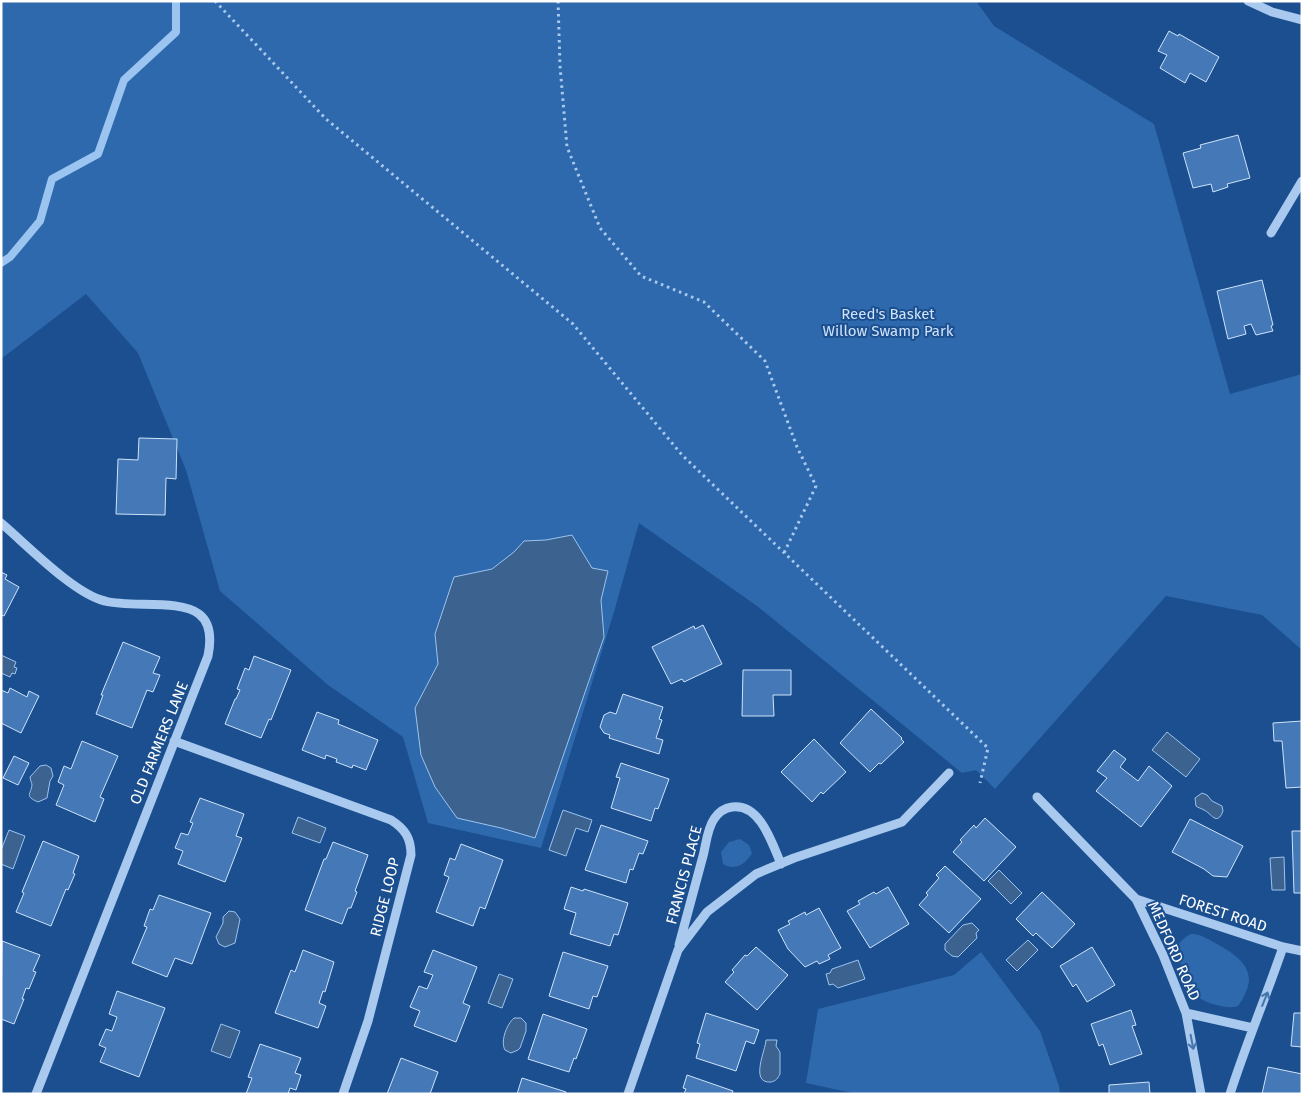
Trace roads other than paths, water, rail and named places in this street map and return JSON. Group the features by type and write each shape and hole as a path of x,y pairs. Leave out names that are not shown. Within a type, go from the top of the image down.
{"street":[{"path":"1248,1 1272,12 1302,20"},
{"path":"1271,233 1302,181"},
{"name":"OLD FARMERS LANE","path":"1,522 52,568 86,593 103,601 124,605 184,607 199,614 205,620 210,636 208,656 36,1094"},
{"name":"RIDGE LOOP","path":"174,741 391,820 402,827 408,836 411,844 410,855 368,1021 343,1094"},
{"name":"FRANCIS PLACE","path":"678,950 707,912 756,874 902,822 949,773"},
{"name":"MEDFORD ROAD","path":"1037,797 1136,899 1163,955 1186,1013 1201,1094"},
{"name":"FRANCIS PLACE","path":"628,1094 678,950 713,820 720,811 728,808 738,806 748,810 767,831 781,864"},
{"name":"FOREST ROAD","path":"1136,899 1283,947 1302,951"},
{"path":"1230,1094 1244,1048 1283,947"},
{"path":"1186,1013 1253,1028"}],"waterway":[{"path":"1,263 10,257 40,221 52,179 98,154 124,80 176,32 176,1"}],"park label":[{"name":"Reed's Basket Willow Swamp Park","path":"888,322"}]}
